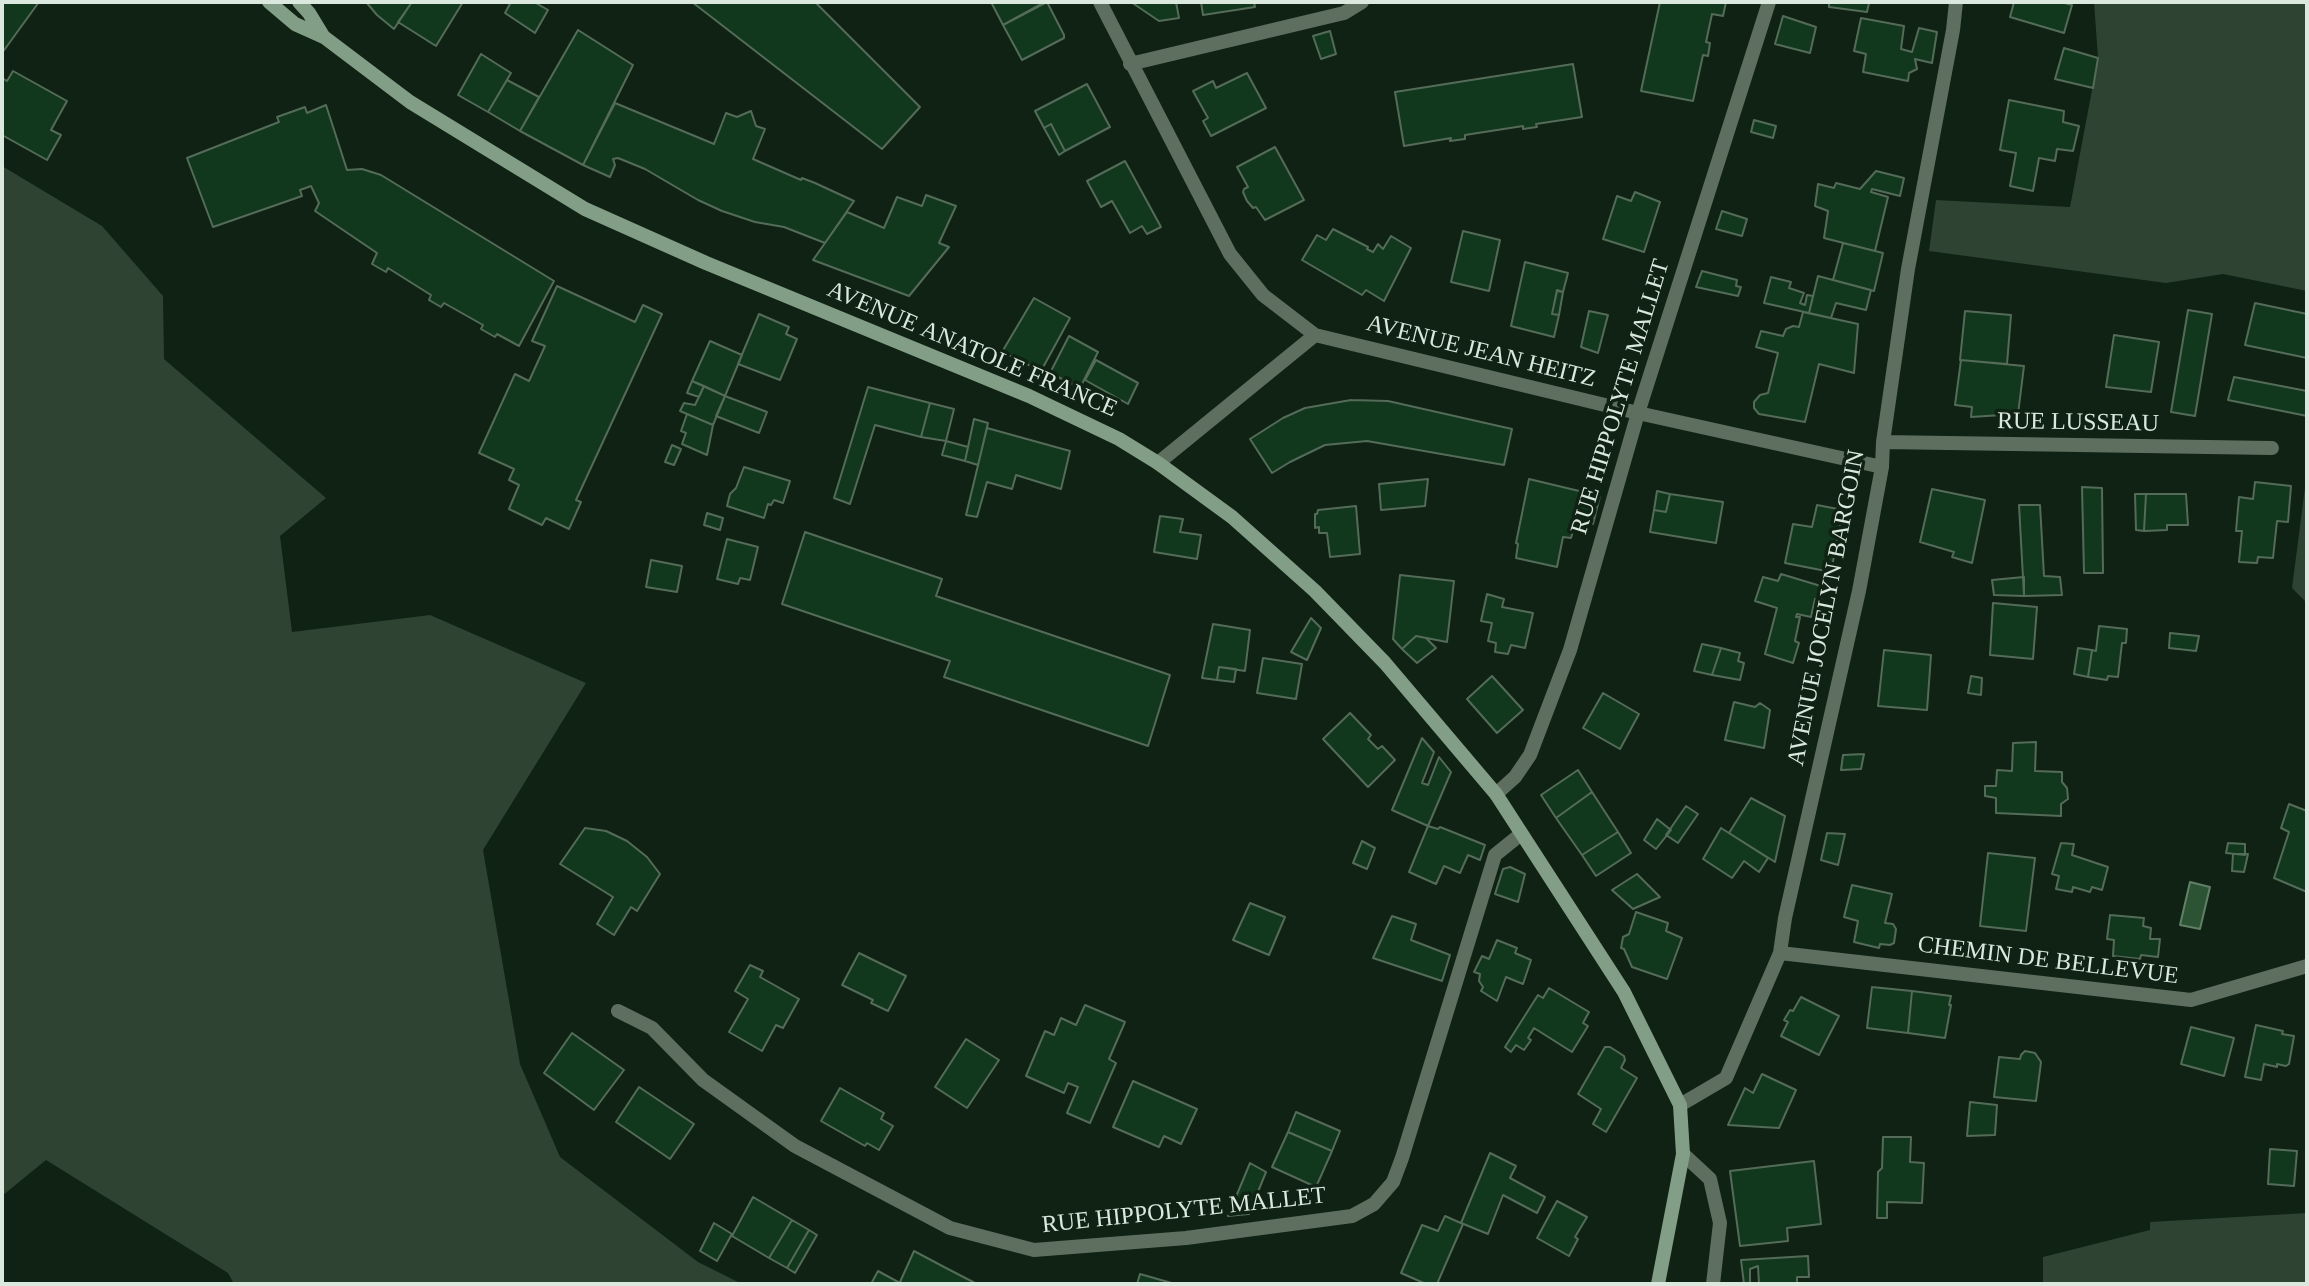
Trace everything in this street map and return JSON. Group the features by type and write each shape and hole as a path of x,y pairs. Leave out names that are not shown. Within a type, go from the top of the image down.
{"main road":[{"name":"AVENUE ANATOLE FRANCE","path":"269,2 295,24 324,37 410,102 585,209 706,263 1029,396 1119,439 1158,463 1232,517 1315,591 1385,663 1496,794 1624,992 1680,1105 1683,1154 1658,1284"},
{"name":"AVENUE ANATOLE FRANCE","path":"299,2 324,37"}],"street":[{"name":"AVENUE JEAN HEITZ","path":"1100,2 1230,254 1263,295 1315,335 1638,413 1882,467"},
{"path":"1130,64 1344,13 1362,2"},
{"name":"RUE HIPPOLYTE MALLET","path":"1496,794 1515,777 1530,755 1570,650 1638,413 1769,2"},
{"name":"AVENUE JOCELYN BARGOIN","path":"1680,1105 1726,1078 1780,953 1784,918 1859,591 1882,467 1883,442 1908,269 1956,2"},
{"path":"1158,463 1315,335"},
{"name":"RUE LUSSEAU","path":"1883,442 2272,448"},
{"name":"RUE HIPPOLYTE MALLET","path":"618,1011 652,1028 702,1080 795,1146 950,1228 1034,1250 1186,1238 1352,1216 1374,1204 1392,1182 1402,1158 1495,855 1521,834"},
{"name":"CHEMIN DE BELLEVUE","path":"1780,953 2191,1000 2307,966"},
{"path":"1683,1154 1710,1179 1720,1223 1713,1284"}],"shaded area":[{"path":"2094,2 2307,2 2307,291 2223,274 2166,283 1929,251 1936,200 2070,207 2098,58"},
{"path":"2,166 102,226 163,296 164,359 326,498 280,536 292,632 430,615 586,683 483,850 520,1064 560,1157 698,1262 742,1284 234,1284 228,1273 46,1160 2,1196"},
{"path":"2307,472 2307,603 2292,588"},
{"path":"2190,882 2210,887 2200,929 2180,925"},
{"path":"2307,1213 2307,1284 2043,1284 2043,1257 2150,1230 2150,1222"}],"building":[{"path":"2,2 39,2 2,53"},
{"path":"366,2 412,2 394,29"},
{"path":"412,2 463,2 436,46 398,22"},
{"path":"511,2 534,2 548,10 535,33 505,13"},
{"path":"692,2 815,2 920,107 882,149"},
{"path":"991,2 1045,2 1003,25"},
{"path":"1047,2 1064,38 1022,60 1003,25"},
{"path":"1131,2 1176,2 1179,18 1159,21"},
{"path":"1201,2 1254,2 1255,7 1203,15"},
{"path":"1660,2 1726,2 1723,16 1712,14 1706,42 1710,43 1708,56 1703,55 1693,101 1641,91"},
{"path":"1829,2 1869,3 1867,12 1829,7"},
{"path":"2014,2 2061,2 2072,5 2064,33 2010,17"},
{"path":"1783,16 1816,27 1810,53 1775,44"},
{"path":"1861,18 1904,26 1901,49 1912,52 1919,28 1937,32 1932,63 1915,59 1917,69 1909,73 1908,81 1863,72 1866,54 1854,51"},
{"path":"578,30 633,65 583,165 520,131"},
{"path":"1330,31 1336,54 1321,59 1313,36"},
{"path":"2064,48 2098,58 2093,88 2055,79"},
{"path":"481,54 511,73 488,112 458,95"},
{"path":"1573,64 1582,117 1536,124 1537,127 1523,129 1523,126 1465,135 1465,139 1450,141 1451,138 1404,146 1395,92"},
{"path":"13,71 67,101 51,130 61,135 47,160 2,135 2,78 7,81"},
{"path":"1247,73 1266,108 1211,136 1203,121 1208,118 1193,91 1213,81 1216,88"},
{"path":"507,80 539,97 520,131 488,112"},
{"path":"1087,84 1110,127 1065,151 1051,124 1044,128 1035,111"},
{"path":"2009,100 2064,111 2063,122 2079,126 2073,151 2057,149 2055,161 2039,158 2033,191 2010,186 2016,153 2000,150"},
{"path":"615,103 714,144 726,113 737,117 751,111 756,126 765,129 753,159 854,201 825,243 784,227 755,222 722,211 645,169 618,158 613,159 615,165 610,177 583,165"},
{"path":"326,105 347,170 362,169 381,175 554,281 519,346 481,329 483,325 444,303 441,307 429,300 431,295 388,268 386,272 372,264 377,253 315,211 319,203 311,186 300,190 302,196 213,227 187,158 279,122 277,117 305,107 307,113"},
{"path":"1754,120 1776,126 1773,138 1751,132"},
{"path":"1051,124 1065,151 1059,155 1044,128"},
{"path":"1275,147 1304,200 1265,220 1256,207 1253,208 1247,201 1243,192 1248,187 1237,167"},
{"path":"1125,161 1161,227 1147,234 1142,226 1130,233 1112,201 1101,207 1087,181"},
{"path":"1876,171 1904,178 1900,196 1872,189 1871,192 1888,197 1875,251 1824,238 1828,211 1815,206 1818,184 1834,188 1836,183 1860,189"},
{"path":"1635,192 1660,202 1644,252 1603,239 1617,196 1631,201"},
{"path":"926,195 956,206 939,243 949,247 909,296 813,260 847,212 884,228 897,197 922,206"},
{"path":"1722,211 1747,219 1742,236 1716,229"},
{"path":"1333,229 1373,252 1378,244 1383,249 1391,236 1411,248 1384,301 1366,290 1362,295 1302,260 1317,235 1326,240"},
{"path":"1463,231 1500,240 1489,291 1451,282"},
{"path":"1843,243 1883,253 1874,291 1833,280"},
{"path":"1525,262 1568,273 1563,292 1557,290 1552,314 1559,315 1554,337 1511,326"},
{"path":"1702,271 1737,280 1736,286 1741,287 1738,296 1696,287"},
{"path":"1818,276 1871,290 1866,310 1836,303 1831,318 1809,313"},
{"path":"1771,277 1791,282 1789,288 1804,293 1800,303 1805,305 1807,295 1813,296 1809,313 1764,303"},
{"path":"557,286 635,322 643,305 662,314 576,500 581,502 569,529 546,518 542,525 509,509 519,485 509,480 514,469 479,453 515,374 529,381 545,346 532,341"},
{"path":"1557,291 1563,292 1559,315 1552,314"},
{"path":"1034,298 1070,318 1041,371 1002,352"},
{"path":"2255,303 2307,314 2307,358 2245,345"},
{"path":"2188,310 2212,314 2195,416 2171,412"},
{"path":"1589,311 1608,315 1598,353 1581,347"},
{"path":"1965,311 2011,315 2007,364 1960,360"},
{"path":"1803,312 1858,324 1854,373 1819,364 1805,422 1759,414 1754,408 1754,402 1760,395 1768,393 1778,353 1756,347 1761,331 1783,336 1786,329 1799,327"},
{"path":"759,314 789,327 786,334 797,339 780,380 738,364"},
{"path":"2114,335 2159,342 2151,392 2106,387"},
{"path":"1069,336 1098,352 1080,388 1050,373"},
{"path":"710,341 742,355 725,396 692,381"},
{"path":"1096,360 1138,383 1128,404 1085,380"},
{"path":"1961,360 2024,366 2018,414 1971,417 1972,407 1955,405"},
{"path":"2234,377 2307,391 2307,416 2228,400"},
{"path":"692,381 704,386 699,397 687,393"},
{"path":"704,386 725,396 713,425 680,411 684,403 695,405"},
{"path":"868,387 930,403 921,437 875,425 850,504 834,498"},
{"path":"725,396 767,412 759,433 716,416"},
{"path":"1351,400 1388,401 1512,429 1504,465 1367,441 1325,445 1272,473 1250,439 1305,408"},
{"path":"930,403 954,409 946,441 921,437"},
{"path":"687,414 713,425 707,455 682,444 686,433 681,431"},
{"path":"974,419 988,423 978,465 965,461"},
{"path":"987,428 1070,451 1061,489 1016,475 1012,489 987,482 977,517 966,515"},
{"path":"946,441 968,447 965,461 942,455"},
{"path":"672,445 681,449 674,465 665,462"},
{"path":"744,467 790,481 783,503 774,500 771,505 768,504 764,518 727,506"},
{"path":"1428,479 1425,506 1381,510 1379,484"},
{"path":"1529,479 1600,496 1593,524 1576,520 1571,538 1563,537 1557,567 1516,558 1516,543"},
{"path":"2255,482 2291,486 2288,522 2277,521 2273,558 2258,557 2257,563 2239,562 2242,531 2236,531 2239,497 2253,499"},
{"path":"2082,487 2102,488 2103,573 2084,573"},
{"path":"1932,489 1985,500 1972,563 1952,557 1954,552 1920,542"},
{"path":"1657,491 1670,494 1666,512 1654,510"},
{"path":"1670,494 1723,502 1716,543 1650,532 1654,510 1666,512"},
{"path":"2135,494 2146,494 2144,531 2136,530"},
{"path":"2146,494 2186,494 2188,525 2167,525 2167,530 2144,531"},
{"path":"1817,505 1843,510 1831,572 1785,563 1793,524 1812,527"},
{"path":"2019,505 2040,505 2044,576 2060,577 2062,595 2024,596"},
{"path":"1356,506 1360,554 1330,557 1327,533 1319,533 1319,527 1315,528 1315,514 1318,510"},
{"path":"707,513 723,518 720,530 704,525"},
{"path":"1160,516 1183,519 1180,532 1201,535 1197,559 1154,552"},
{"path":"805,532 942,579 936,596 1170,675 1148,746 944,677 950,661 782,604"},
{"path":"727,539 758,547 750,580 740,578 738,584 717,579"},
{"path":"651,560 682,566 677,592 646,587"},
{"path":"1781,574 1824,587 1821,601 1815,599 1811,617 1797,614 1796,617 1800,617 1795,641 1799,643 1793,663 1765,654 1777,608 1755,601 1763,577 1778,581"},
{"path":"1400,575 1454,581 1447,642 1416,636 1402,649 1393,639"},
{"path":"2024,577 2024,596 1994,595 1992,580"},
{"path":"1487,594 1504,599 1502,607 1533,613 1525,648 1511,645 1508,654 1495,652 1496,643 1488,641 1492,623 1481,621"},
{"path":"1993,603 2037,607 2033,659 1990,655"},
{"path":"1311,618 1321,628 1307,660 1291,652"},
{"path":"1213,624 1250,630 1245,671 1219,667 1217,680 1202,678"},
{"path":"2099,626 2127,629 2126,643 2122,643 2118,677 2108,676 2107,680 2088,677 2092,650 2096,651"},
{"path":"2170,633 2199,636 2196,651 2169,648"},
{"path":"1416,636 1426,638 1436,648 1417,663 1402,649"},
{"path":"1702,644 1721,648 1712,675 1694,671"},
{"path":"1721,648 1740,653 1738,661 1744,663 1740,680 1712,675"},
{"path":"2078,648 2092,650 2088,677 2074,674"},
{"path":"1884,650 1931,655 1927,710 1878,706"},
{"path":"1263,658 1302,664 1296,699 1257,693"},
{"path":"1219,667 1236,669 1234,682 1217,680"},
{"path":"1492,676 1523,710 1497,733 1467,699"},
{"path":"1971,676 1982,678 1981,695 1968,693"},
{"path":"1603,693 1639,714 1620,749 1583,728"},
{"path":"1734,702 1755,707 1760,703 1770,710 1764,748 1725,740"},
{"path":"1350,713 1371,735 1368,739 1378,749 1382,746 1395,760 1368,787 1323,739"},
{"path":"1422,738 1434,752 1422,783 1428,785 1439,757 1451,772 1428,826 1392,810"},
{"path":"2036,742 2035,771 2062,772 2062,782 2067,788 2068,799 2061,804 2061,816 1996,813 1996,798 1985,796 1985,786 1996,786 1997,770 2012,771 2013,743"},
{"path":"1864,754 1861,769 1841,770 1843,755"},
{"path":"1578,770 1592,792 1556,818 1541,795"},
{"path":"1592,792 1618,832 1582,855 1556,818"},
{"path":"1751,798 1785,816 1775,862 1729,833"},
{"path":"2289,804 2307,811 2307,892 2274,878 2289,832 2281,828"},
{"path":"1686,806 1698,814 1678,843 1666,835"},
{"path":"1657,819 1671,830 1656,849 1644,840"},
{"path":"1428,826 1438,829 1440,827 1485,845 1480,860 1468,855 1460,873 1444,866 1436,884 1409,872"},
{"path":"585,828 606,831 627,841 647,857 660,874 637,911 631,907 614,935 597,924 613,897 560,864"},
{"path":"1721,828 1768,858 1759,872 1744,861 1732,878 1703,859"},
{"path":"1618,832 1631,853 1596,876 1582,855"},
{"path":"1827,833 1845,834 1838,865 1821,860"},
{"path":"1362,841 1375,848 1367,869 1353,863"},
{"path":"2061,843 2074,844 2072,855 2108,867 2102,890 2092,887 2090,892 2073,887 2072,892 2056,889 2059,876 2052,874"},
{"path":"2228,843 2245,844 2245,855 2226,853"},
{"path":"1988,853 2035,858 2026,931 1980,926"},
{"path":"2233,854 2248,854 2244,872 2232,871"},
{"path":"1510,867 1525,874 1518,902 1495,894 1503,869"},
{"path":"1637,874 1660,897 1633,909 1612,890"},
{"path":"1852,885 1892,894 1885,923 1893,924 1896,929 1894,943 1880,944 1879,948 1854,942 1858,921 1844,917"},
{"path":"1250,903 1285,917 1269,955 1233,940"},
{"path":"1636,912 1668,923 1666,931 1682,938 1667,979 1632,967 1621,948 1623,937 1629,934"},
{"path":"2110,915 2144,918 2143,926 2151,928 2150,939 2160,939 2158,957 2141,955 2140,959 2113,956 2114,940 2107,939"},
{"path":"1392,916 1416,924 1411,940 1450,955 1442,981 1373,958"},
{"path":"1497,940 1517,948 1515,953 1531,960 1523,984 1506,977 1497,1001 1481,991 1483,987 1479,981 1480,974 1474,972 1482,956 1489,959"},
{"path":"859,953 906,976 888,1011 871,1003 873,1000 842,985"},
{"path":"750,965 763,971 760,977 799,999 783,1028 776,1025 762,1051 729,1032 748,999 735,991"},
{"path":"1872,987 1912,991 1908,1033 1867,1028"},
{"path":"1549,988 1589,1012 1583,1023 1588,1026 1572,1052 1534,1028 1528,1038 1531,1040 1524,1050 1516,1045 1511,1052 1505,1047 1538,995 1543,998"},
{"path":"1912,991 1951,996 1945,1038 1908,1033"},
{"path":"1801,997 1839,1016 1819,1055 1781,1036 1788,1022 1784,1020"},
{"path":"1085,1005 1125,1022 1109,1059 1116,1063 1090,1123 1067,1113 1078,1087 1068,1083 1064,1093 1026,1076 1045,1031 1054,1035 1061,1018 1076,1025"},
{"path":"2256,1025 2294,1036 2289,1064 2277,1064 2277,1067 2264,1064 2261,1080 2245,1077"},
{"path":"2191,1027 2234,1038 2224,1076 2181,1064"},
{"path":"572,1033 624,1070 594,1110 544,1073"},
{"path":"966,1039 999,1060 967,1108 935,1087"},
{"path":"1605,1047 1610,1047 1624,1056 1621,1068 1637,1078 1606,1132 1593,1124 1601,1109 1578,1094"},
{"path":"2025,1051 2035,1053 2041,1062 2036,1101 1994,1097 1999,1057 2020,1059"},
{"path":"1762,1074 1796,1090 1779,1128 1728,1125 1745,1088 1753,1093"},
{"path":"1133,1081 1197,1109 1181,1144 1164,1136 1159,1147 1113,1127"},
{"path":"639,1087 694,1124 670,1159 616,1122"},
{"path":"840,1088 884,1113 881,1119 893,1126 879,1150 867,1143 865,1146 821,1121"},
{"path":"1970,1102 1997,1105 1995,1135 1967,1136"},
{"path":"1296,1112 1340,1131 1332,1151 1288,1132"},
{"path":"1288,1132 1332,1151 1316,1187 1272,1167"},
{"path":"1883,1137 1911,1137 1910,1162 1924,1163 1922,1203 1887,1202 1887,1218 1877,1218 1878,1172 1882,1168"},
{"path":"2270,1149 2297,1151 2294,1186 2268,1184"},
{"path":"1490,1153 1516,1166 1510,1178 1545,1197 1537,1213 1503,1195 1488,1234 1461,1223"},
{"path":"1814,1161 1821,1224 1787,1228 1788,1241 1740,1246 1730,1171"},
{"path":"1250,1163 1266,1172 1249,1214 1228,1216"},
{"path":"753,1197 792,1220 769,1258 732,1236"},
{"path":"1557,1201 1587,1217 1575,1237 1578,1239 1569,1256 1537,1238"},
{"path":"1445,1216 1463,1224 1437,1284 1426,1284 1401,1273 1422,1225 1438,1231"},
{"path":"792,1220 809,1230 787,1268 769,1258"},
{"path":"714,1223 732,1234 717,1261 700,1251"},
{"path":"809,1230 817,1235 795,1273 787,1268"},
{"path":"914,1251 977,1284 900,1282"},
{"path":"1808,1256 1809,1277 1797,1277 1797,1284 1759,1284 1758,1266 1750,1269 1750,1284 1744,1284 1741,1260"},
{"path":"878,1271 900,1283 871,1284"},
{"path":"1140,1274 1175,1284 1137,1284"}]}
